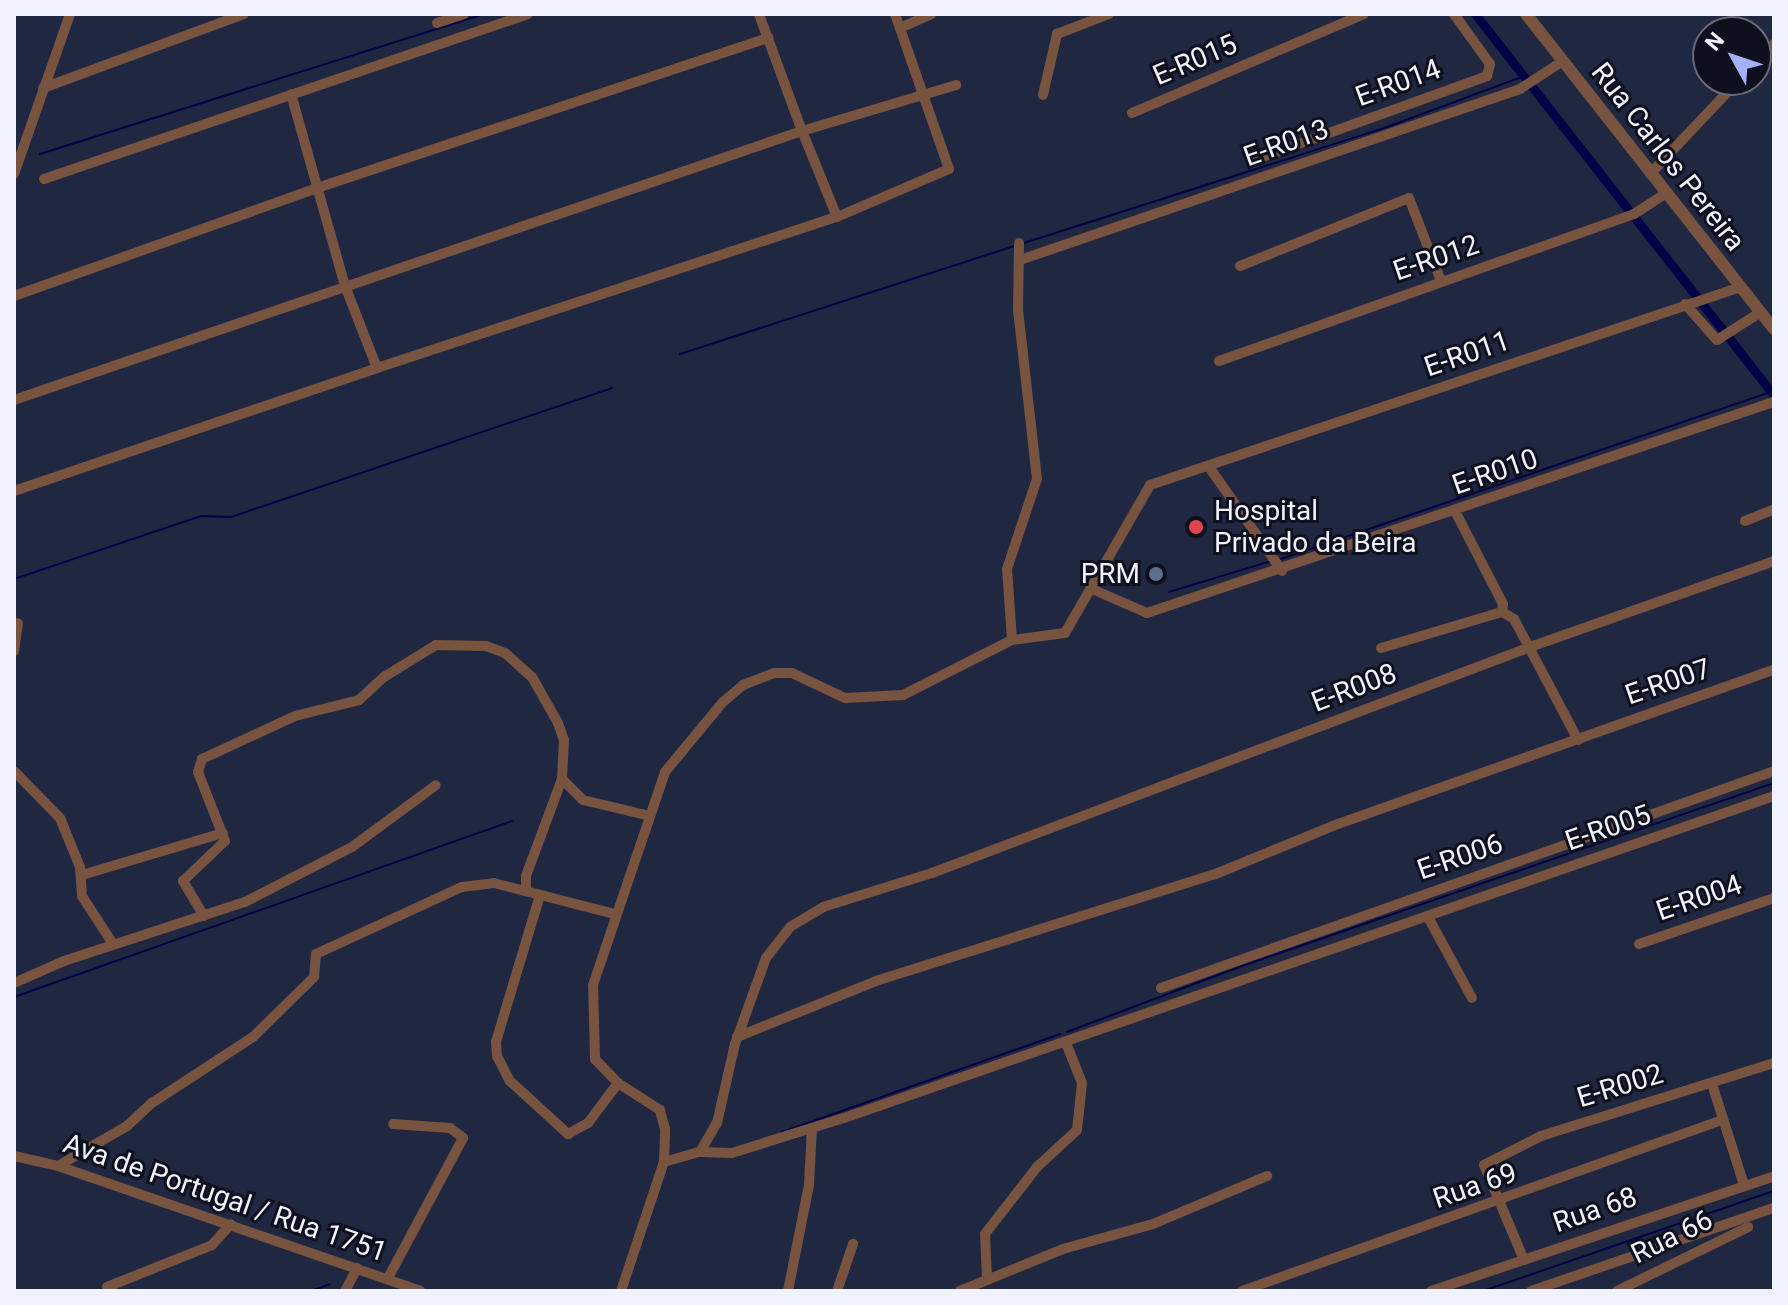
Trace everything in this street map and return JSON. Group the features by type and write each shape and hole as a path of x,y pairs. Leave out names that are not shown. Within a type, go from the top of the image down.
{"street":[{"path":"14,174 70,14"},
{"path":"43,88 244,14"},
{"path":"437,23 464,14"},
{"path":"44,179 528,14"},
{"path":"759,14 837,217"},
{"path":"14,491 837,217 949,169 895,14"},
{"path":"900,28 931,14"},
{"path":"1043,95 1057,34 1109,14"},
{"name":"E-R015","path":"1132,113 1364,14"},
{"name":"E-R014","path":"1254,160 1487,76 1490,64 1454,14"},
{"name":"Rua Carlos Pereira","path":"1526,14 1774,329"},
{"path":"14,296 317,188 769,38"},
{"name":"E-R013","path":"1020,260 1520,89 1563,61"},
{"path":"14,400 802,131 956,85"},
{"path":"291,94 345,286 377,368"},
{"path":"1650,174 1724,96"},
{"name":"E-R012","path":"1219,361 1634,214 1665,194"},
{"path":"1240,266 1409,198 1441,281"},
{"path":"621,1291 664,1162 665,1129 660,1110 618,1083 595,1059 592,1037 593,985 650,816 671,761 743,685 774,673 792,673 845,698 903,695 1012,640 1007,569 1037,479 1018,310 1019,243"},
{"name":"E-R011","path":"1012,640 1065,633 1150,485 1741,287"},
{"path":"1685,304 1717,340 1761,312"},
{"name":"E-R010","path":"1092,589 1147,613 1772,408"},
{"path":"1209,467 1282,571"},
{"path":"1745,521 1774,509"},
{"path":"1455,511 1503,604 1502,612"},
{"name":"E-R008","path":"700,1152 717,1123 737,1037 766,958 790,927 840,900 952,865 1530,647 1774,561"},
{"path":"1381,648 1502,612 1514,619 1578,740"},
{"path":"14,651 18,623"},
{"path":"204,916 183,881 225,841 198,772 202,759 295,716 359,700 384,677 436,645 496,648 532,677 564,740 562,779 526,876 526,891"},
{"name":"E-R007","path":"737,1037 879,980 1213,875 1338,824 1774,670"},
{"path":"14,771 60,818 82,875 82,896 113,944"},
{"name":"E-R006","path":"1161,988 1774,771"},
{"path":"562,779 583,800 650,816"},
{"path":"14,983 113,944 245,902 352,847 436,785"},
{"name":"E-R005","path":"1428,917 1774,796"},
{"path":"82,875 223,833"},
{"path":"513,889 526,876"},
{"path":"58,1166 127,1126 253,1037 314,977 316,954 462,887 490,883 615,914"},
{"path":"540,895 496,1042 497,1056 510,1081 568,1134 588,1123 618,1083"},
{"name":"E-R004","path":"1639,944 1774,898"},
{"path":"664,1162 700,1152 732,1153 812,1128 1428,917 1472,998"},
{"path":"987,1279 985,1234 1037,1167 1077,1130 1082,1083 1066,1043"},
{"name":"E-R002","path":"1500,1202 1484,1165 1541,1136 1774,1063"},
{"path":"1712,1084 1744,1185"},
{"name":"Rua 69","path":"1242,1291 1500,1202 1722,1120"},
{"path":"388,1278 463,1138 450,1128 393,1124"},
{"path":"788,1291 809,1185 812,1128"},
{"name":"Ava de Portugal / Rua 1751","path":"14,1156 58,1166 420,1291"},
{"path":"960,1291 1063,1249 1153,1224 1267,1176"},
{"name":"Rua 68","path":"1431,1291 1774,1176"},
{"path":"1500,1202 1524,1260"},
{"path":"1531,1291 1774,1208"},
{"path":"107,1287 212,1245 231,1224"},
{"name":"Rua 66","path":"1617,1291 1748,1227"},
{"path":"837,1291 853,1244"},
{"path":"345,1291 357,1268"}],"waterway":[{"path":"40,154 483,14"},
{"path":"1475,14 1771,392"},
{"path":"1024,243 1387,127 1524,76"},
{"path":"680,354 1014,246"},
{"path":"14,579 201,516 231,517 612,388"},
{"path":"1278,560 1771,392"},
{"path":"1169,592 1271,561"},
{"path":"1067,1032 1239,967 1774,783"},
{"path":"14,997 512,821"},
{"path":"782,1132 1060,1034"},
{"path":"1483,1291 1774,1191"},
{"path":"311,1291 330,1284"}],"place":[{"name":"Hospital Privado da Beira","path":"1196,527"},
{"name":"PRM","path":"1156,574"}]}
